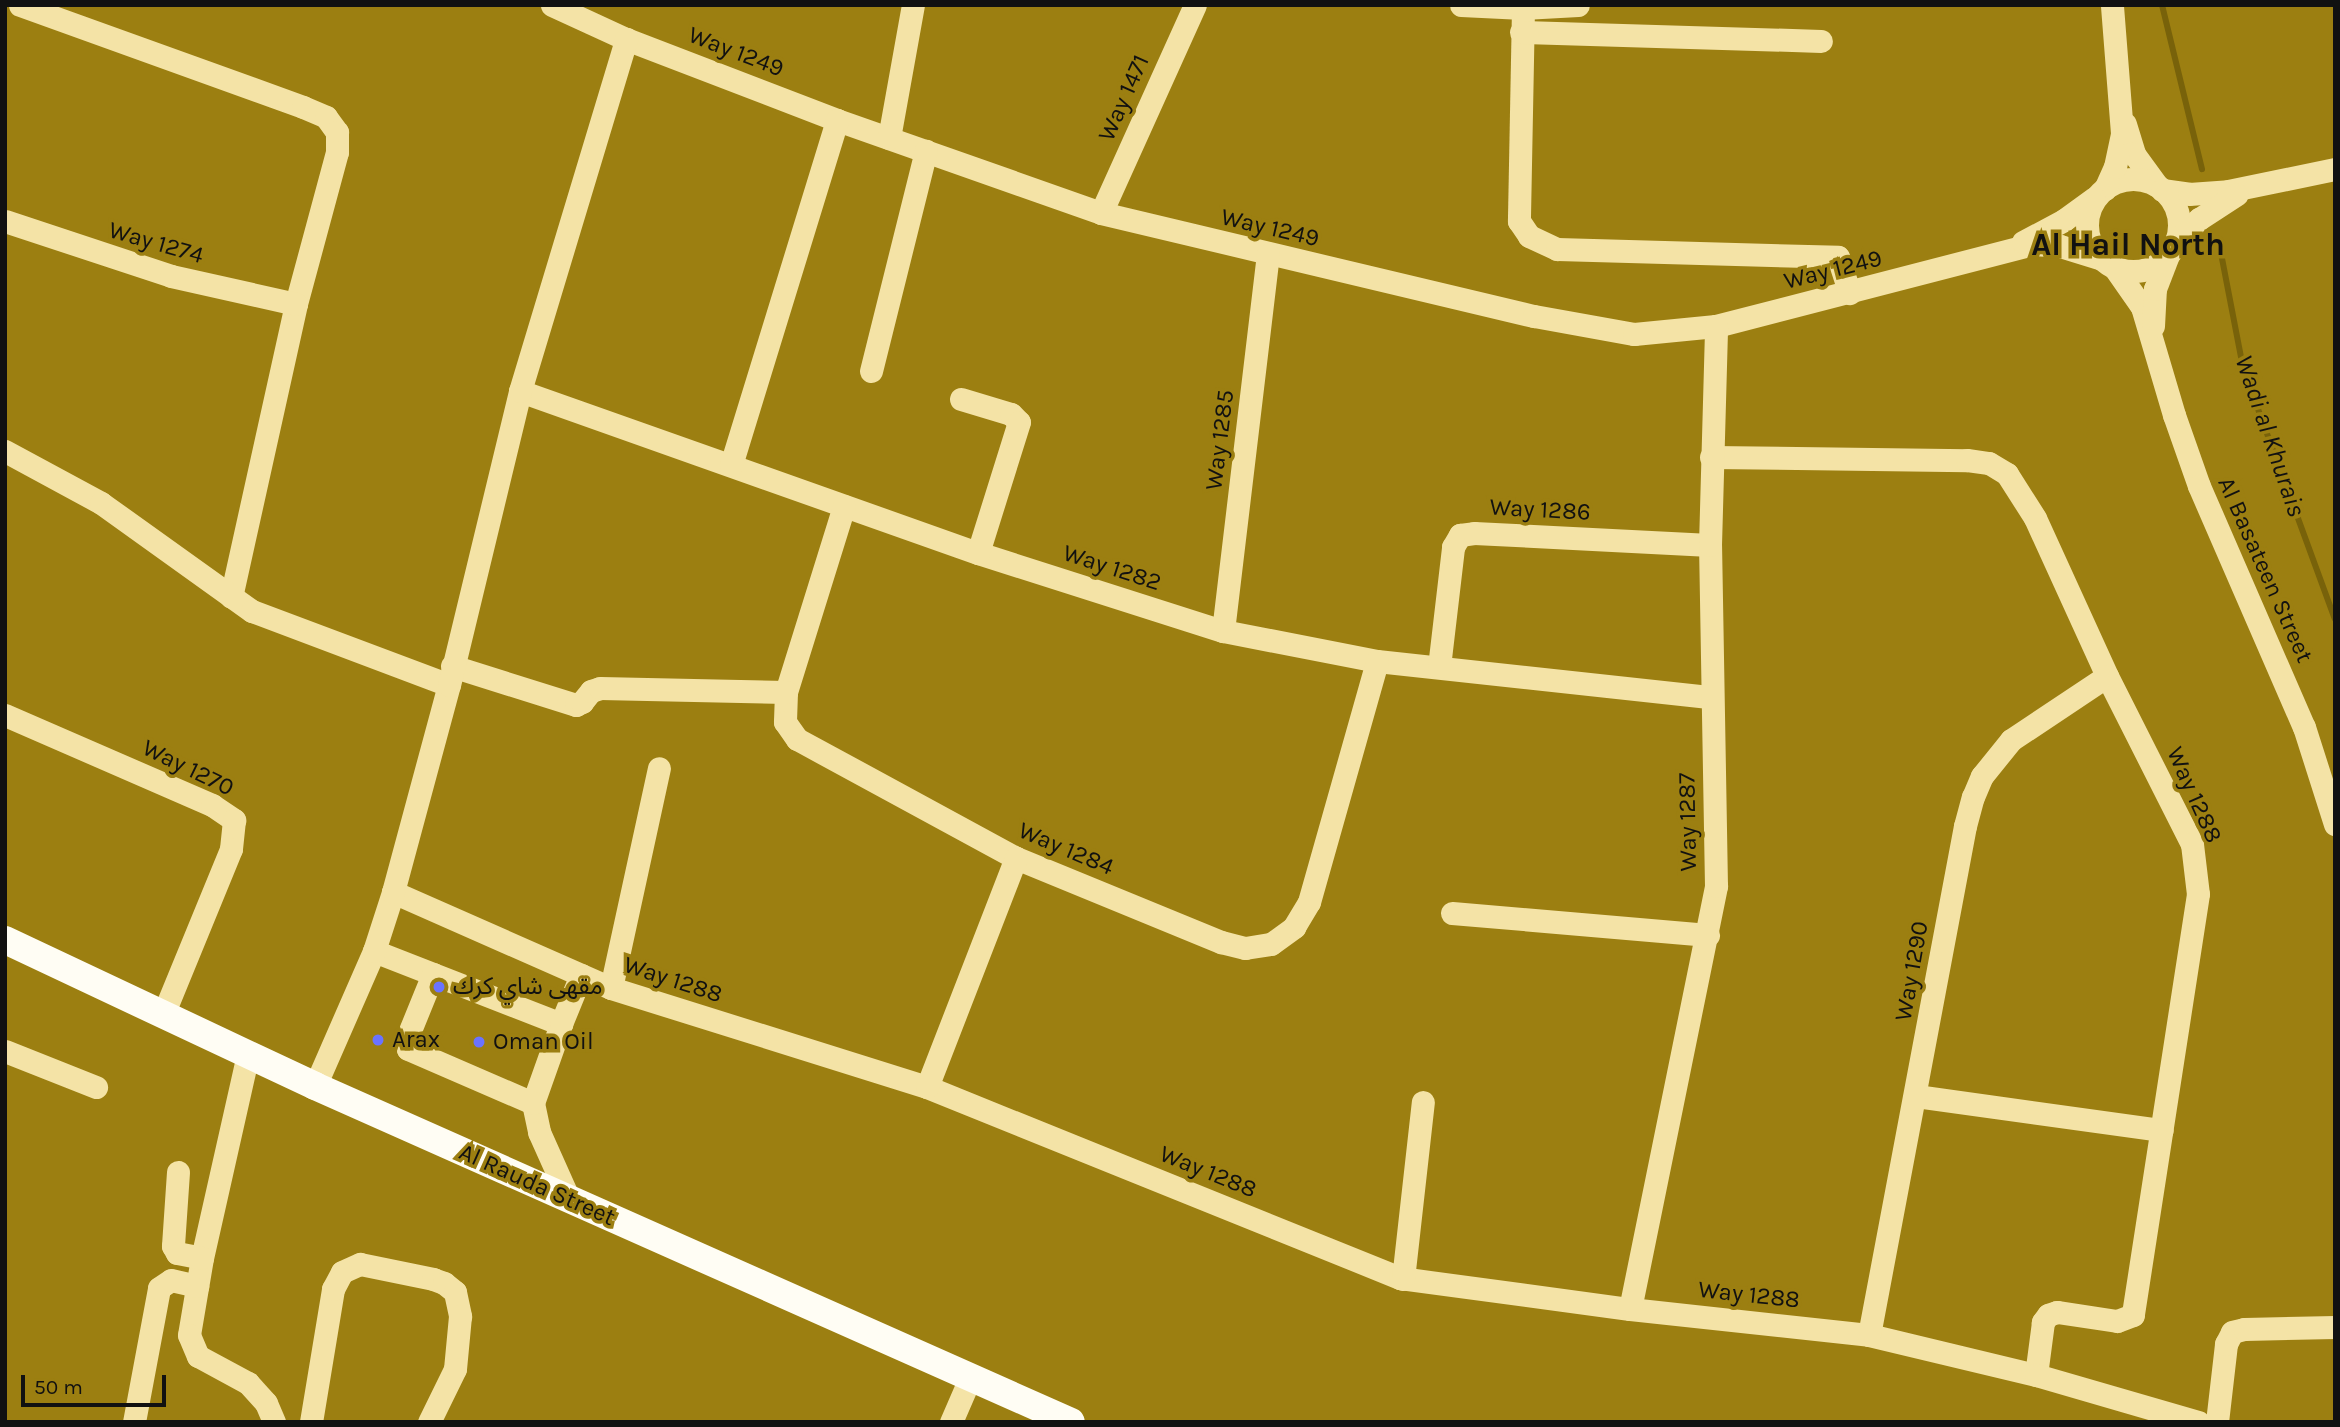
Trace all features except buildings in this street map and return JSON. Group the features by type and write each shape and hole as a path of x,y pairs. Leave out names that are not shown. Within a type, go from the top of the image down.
{"main road":[{"name":"Al Rauda Street","path":"5,940 315,1086 1071,1422"}],"street":[{"path":"20,5 326,117 337,132 337,152 296,304 231,597"},
{"name":"Way 1249","path":"552,5 626,39 837,120 1101,213 1534,316 1634,334 1716,326 2033,244 2060,246 2108,263"},
{"path":"889,138 914,5"},
{"name":"Way 1471","path":"1101,213 1195,5"},
{"path":"1461,5 1523,8 1578,5"},
{"path":"2112,5 2122,114 2119,150 2102,191 2091,205 2087,227 2092,248 2108,263 2143,270 2172,248 2218,205 2253,187"},
{"path":"1523,8 1518,221 1530,236 1557,249 1838,257 1850,293"},
{"path":"1521,32 1821,41"},
{"path":"315,1086 374,951 393,892 451,676 520,391 626,39"},
{"path":"2122,114 2134,154 2176,210 2179,226 2172,248"},
{"path":"730,465 837,120"},
{"path":"871,371 926,151"},
{"path":"2102,191 2127,179 2143,180 2160,188 2189,194 2253,187 2335,169"},
{"name":"Way 1249","path":"2001,253 2064,220 2102,191"},
{"name":"Way 1274","path":"5,221 171,276 296,304"},
{"name":"Al Basateen Street","path":"2153,336 2153,301 2172,248"},
{"name":"Way 1285","path":"1223,631 1268,254"},
{"name":"Al Basateen Street","path":"2108,263 2142,307 2153,336 2174,415 2199,486 2304,727 2335,824"},
{"name":"Way 1287","path":"1630,1309 1716,886 1710,545 1716,326"},
{"name":"Way 1282","path":"520,391 978,553 1223,631 1377,661 1711,696"},
{"path":"961,399 1011,414 1019,422 978,553"},
{"path":"5,451 100,503 252,611 287,627 451,676 576,705 591,691 600,688 786,692"},
{"name":"Way 1288","path":"1711,457 1968,460 1989,463 2007,474 2023,495 2107,676 2184,823 2197,867 2198,894 2133,1315 2117,1321 2057,1312 2048,1315 2043,1322 2036,1375"},
{"name":"Way 1284","path":"844,506 786,692 785,722 797,739 1016,858 1221,942 1245,948 1271,944 1294,927 1309,902 1377,661"},
{"name":"Way 1286","path":"1439,667 1454,547 1460,536 1475,533 1710,545"},
{"name":"Way 1290","path":"1869,1335 1965,825 1982,776 2011,740 2107,676"},
{"name":"Way 1270","path":"5,715 212,805 234,820 231,849 163,1015"},
{"path":"611,988 659,768"},
{"path":"927,1087 1016,858"},
{"name":"Way 1288","path":"393,892 611,988 927,1087 1403,1279 1630,1309 1869,1335 2036,1375 2198,1422"},
{"path":"1452,913 1708,935"},
{"path":"374,951 561,1024"},
{"path":"433,974 407,1038 408,1049 533,1103"},
{"path":"569,1199 539,1132 533,1103 581,975"},
{"path":"5,1051 96,1087"},
{"path":"248,1054 202,1258 189,1335 193,1351 206,1362 248,1383 265,1403 274,1422"},
{"path":"1916,1096 2162,1130"},
{"path":"1403,1279 1423,1102"},
{"path":"178,1172 173,1246 177,1253 202,1258"},
{"path":"311,1422 333,1289 342,1272 360,1264 444,1283 454,1292 460,1303 455,1369 429,1422"},
{"path":"134,1422 159,1288 171,1280 197,1286"},
{"path":"2217,1422 2226,1344 2232,1332 2244,1329 2335,1327"},
{"path":"951,1422 970,1378"}],"waterway":[{"name":"Wadi al Khurais","path":"2162,5 2202,169"},
{"name":"Wadi al Khurais","path":"2220,248 2243,368 2335,619"}],"place":[{"name":"مقهى شاي كرك","path":"439,987"},
{"name":"Arax","path":"378,1040"},
{"name":"Oman Oil","path":"479,1042"}],"district":[{"name":"Al Hail North","path":"2128,245"}]}
